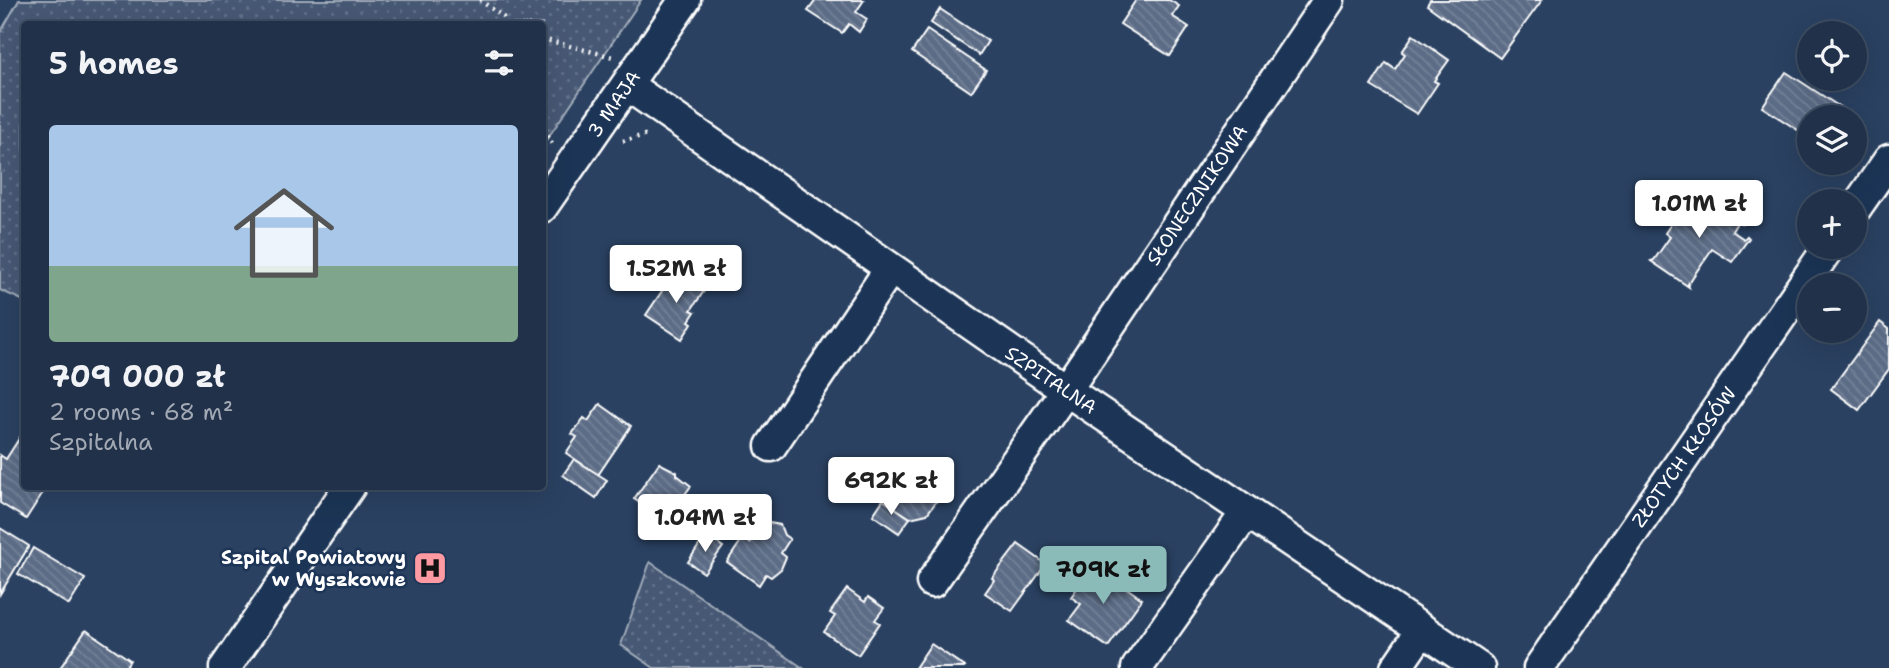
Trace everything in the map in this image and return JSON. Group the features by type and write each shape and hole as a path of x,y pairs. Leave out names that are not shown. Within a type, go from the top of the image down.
{"street":[{"name":"3 MAJA","path":"546,201 685,0"},
{"name":"SŁONECZNIKOWA","path":"932,582 1066,390 1329,0"},
{"name":"SZPITALNA","path":"631,80 890,270 1479,668"},
{"path":"1867,192 1889,160"},
{"name":"ZŁOTYCH KŁOSÓW","path":"1539,668 1821,259"},
{"path":"771,446 890,270"},
{"path":"225,668 346,490"},
{"path":"1137,668 1246,513"},
{"path":"1396,668 1422,630"}],"path":[{"path":"480,0 505,21"},
{"path":"546,40 613,58 631,80"}],"shaded area":[{"path":"19,0 641,0 546,141 546,21 21,21 21,300 0,290 0,33"},
{"path":"650,562 803,668 654,668 621,645"}],"building":[{"path":"816,0 864,0 856,12 867,19 859,32 849,24 842,33 808,11"},
{"path":"1136,0 1169,0 1179,6 1172,16 1189,27 1170,56 1120,24"},
{"path":"1430,0 1542,0 1500,58 1427,5"},
{"path":"940,9 988,41 979,55 931,23"},
{"path":"927,30 986,70 971,92 912,52"},
{"path":"1413,35 1449,60 1434,81 1438,83 1417,114 1371,86 1386,63 1395,69"},
{"path":"1786,72 1797,79 1797,91 1815,91 1837,105 1797,105 1797,130 1762,107"},
{"path":"1705,195 1744,221 1742,224 1738,221 1732,231 1744,239 1747,236 1749,238 1732,262 1712,249 1688,284 1689,287 1651,261 1670,237 1665,233 1679,212 1677,207 1690,216"},
{"path":"672,271 704,291 691,310 695,312 689,321 692,323 682,339 646,315"},
{"path":"1880,322 1889,329 1889,369 1859,410 1831,389"},
{"path":"600,404 631,426 598,475 566,453 577,437 572,434 584,418 588,421"},
{"path":"21,436 21,490 44,490 26,519 0,503 0,455 6,459"},
{"path":"574,459 607,480 596,498 563,475"},
{"path":"911,460 920,463 932,474 923,489 938,499 927,514 910,518 883,500"},
{"path":"659,463 677,472 677,475 691,486 677,505 680,507 670,523 634,499"},
{"path":"883,500 910,518 899,533 873,515"},
{"path":"764,522 780,525 784,535 790,539 781,553 786,557 781,569 771,577 766,574 759,585 727,562 743,538 750,543"},
{"path":"0,528 29,546 0,594"},
{"path":"706,535 723,547 704,573 688,562"},
{"path":"1018,544 1046,564 1012,611 985,593 994,580 992,578"},
{"path":"33,548 85,579 69,605 18,574"},
{"path":"1093,564 1142,599 1108,647 1069,620 1081,604 1071,597"},
{"path":"847,589 865,602 868,597 884,608 875,620 880,623 858,655 824,632 835,616 830,613"},
{"path":"86,630 130,660 125,668 60,668"},
{"path":"931,644 965,667 915,668"}],"place":[{"name":"Szpital Powiatowy w Wyszkowie","path":"430,568"}]}
